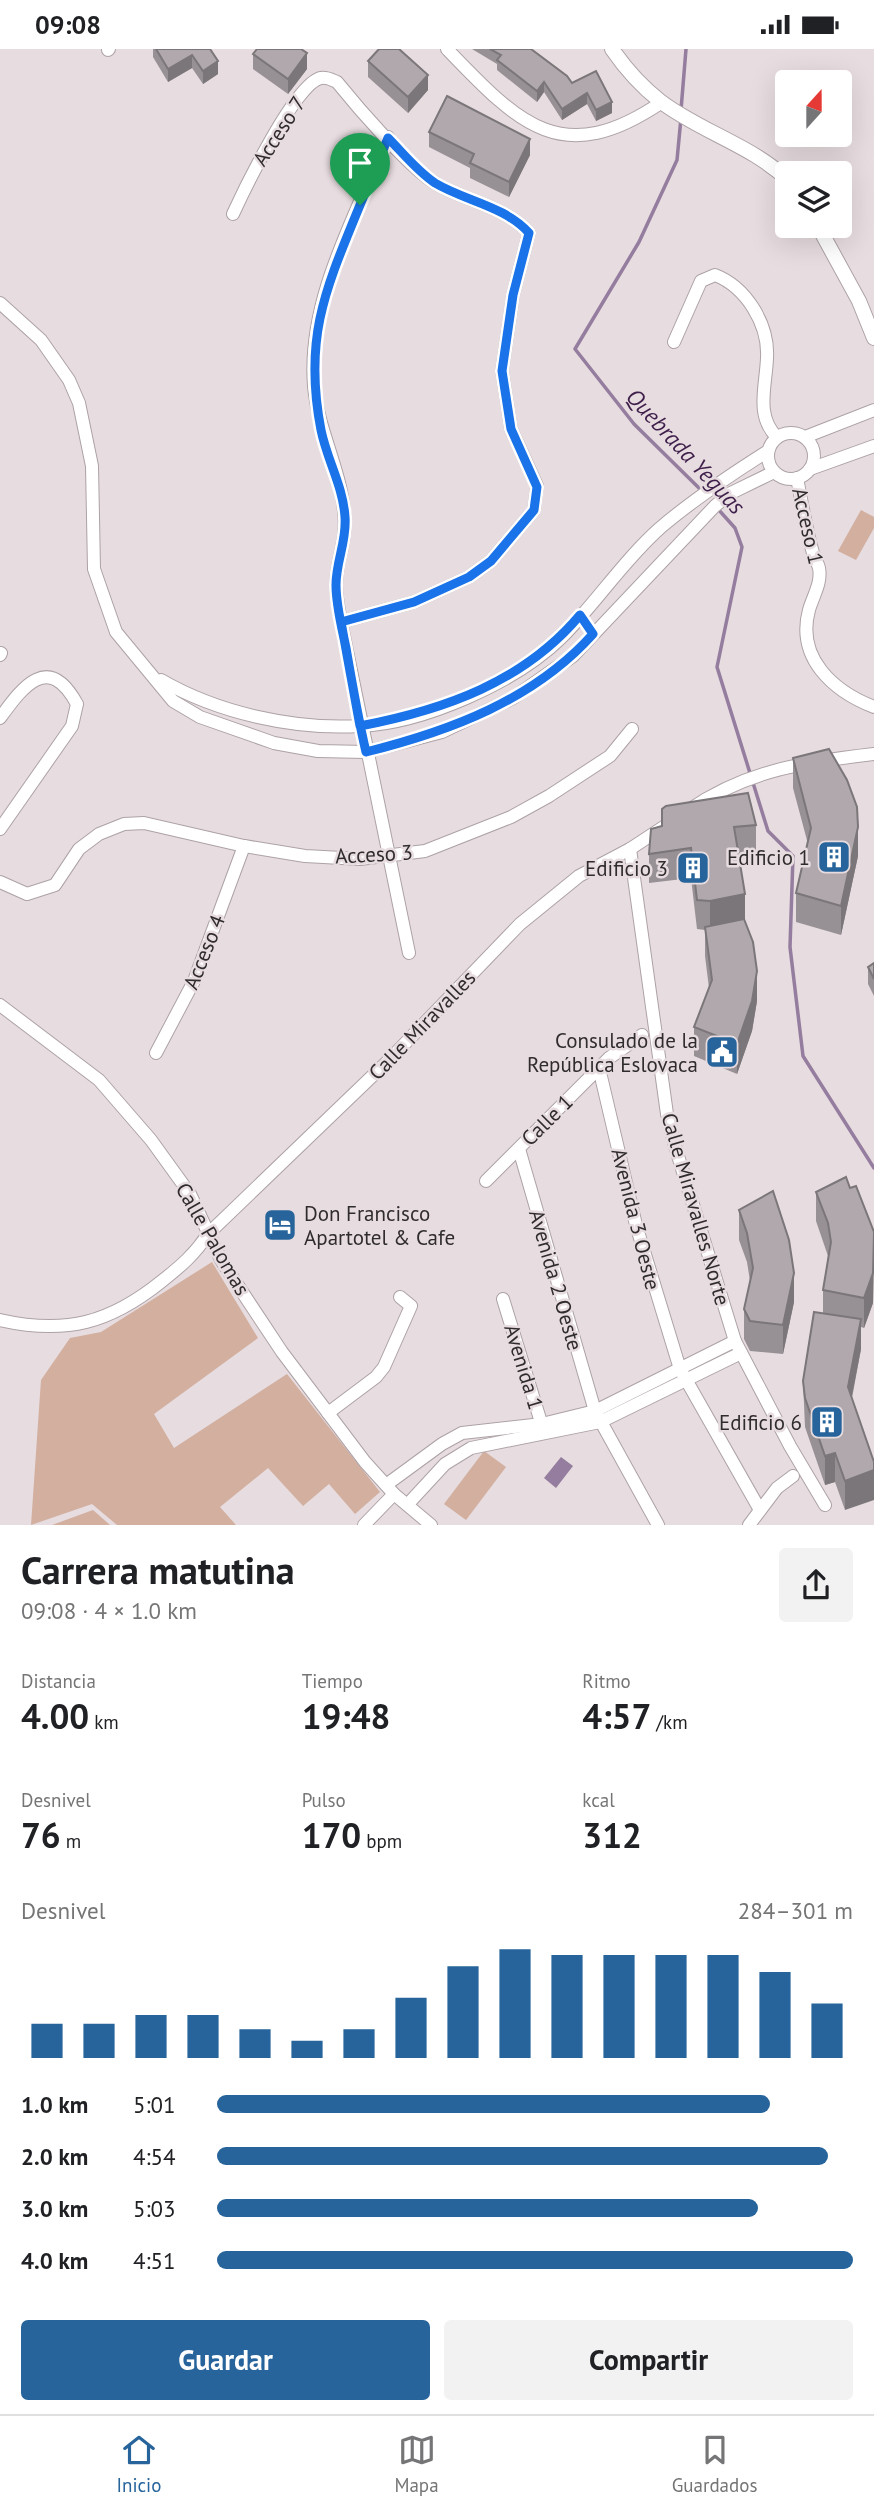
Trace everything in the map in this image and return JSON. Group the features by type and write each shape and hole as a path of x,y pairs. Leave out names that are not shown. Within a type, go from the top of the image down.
{"street":[{"path":"447,49 489,93 529,123 561,135 602,134 668,106"},
{"path":"612,49 622,64 668,106 750,153 775,171"},
{"name":"Acceso 7","path":"233,214 260,155 303,93 320,78 337,82 388,138 435,182 503,213 519,222 529,233 513,295 502,371 511,429 537,487 534,510 491,561 469,577 414,602 341,622"},
{"path":"388,138 326,289 316,330 314,386 318,416 345,515 346,533 336,585 341,622 409,953"},
{"path":"825,238 859,301 874,338"},
{"path":"674,342 701,281 715,275 727,279 746,295 755,309 766,345 764,412 768,428 777,437"},
{"path":"0,303 41,340 69,380 79,403 92,467 94,569 117,632 173,701 228,728 274,743 318,751 363,739 504,678 560,639 660,529 704,492 768,451 777,437 796,433 805,437 814,454 810,469"},
{"path":"805,437 874,410"},
{"path":"768,451 774,472 785,478 797,478 810,469 874,446"},
{"path":"157,678 205,703 363,739 442,732 513,698 573,656 715,506 731,493 774,472"},
{"name":"Acceso 1","path":"797,478 813,554 819,567 815,596 809,610 806,636 809,650 815,665 839,690 874,707"},
{"path":"580,615 593,634"},
{"path":"0,718 24,685 35,678 47,678 57,683 77,704 72,726 0,829"},
{"name":"Acceso 3","path":"0,882 27,894 55,885 79,849 99,834 124,824 144,823 244,846 305,856 388,857 425,851 510,817 588,772 610,756 632,729"},
{"name":"Calle Miravalles","path":"0,1320 28,1327 57,1328 106,1318 142,1297 195,1255 208,1234 389,1060 520,924 579,876 630,849 709,796 746,778 816,761 874,754"},
{"name":"Acceso 4","path":"156,1053 194,981 244,846"},
{"name":"Calle Miravalles Norte","path":"630,849 667,1114 738,1347 789,1446 825,1505"},
{"name":"Calle Palomas","path":"0,1005 99,1080 151,1140 190,1194 221,1260 282,1352 390,1490 431,1525"},
{"name":"Calle 1","path":"486,1181 599,1068 642,1035"},
{"name":"Avenida 3 Oeste","path":"599,1068 636,1224 683,1375 760,1510"},
{"name":"Avenida 2 Oeste","path":"519,1149 598,1416 652,1522"},
{"path":"328,1413 376,1377 384,1367 411,1306 400,1297"},
{"name":"Avenida 1","path":"503,1299 543,1429"},
{"path":"408,1504 445,1464 471,1448 598,1416 738,1347"},
{"path":"364,1525 390,1490 442,1444 463,1433 543,1429"},
{"path":"750,1525 760,1510 793,1476"}],"shaded area":[{"path":"861,510 874,517 874,528 856,560 838,551"},
{"path":"212,1262 258,1338 154,1414 174,1448 287,1374 380,1492 355,1514 329,1484 303,1506 268,1468 220,1507 236,1525 117,1525 92,1504 31,1525 41,1380 70,1338 101,1332"},
{"path":"484,1451 506,1467 466,1520 444,1504"},
{"path":"561,1457 573,1466 556,1488 544,1478"},
{"path":"93,1510 110,1525 52,1525"}],"building":[{"path":"156,49 210,49 218,61 203,71 192,55 168,69"},
{"path":"257,49 301,49 307,53 288,79 253,54"},
{"path":"379,49 399,49 428,75 408,97 368,61"},
{"path":"490,49 531,49 567,76 572,83 596,71 612,102 596,110 587,93 562,109 544,82 537,91 497,60 501,55"},
{"path":"447,96 530,139 509,182 470,163 474,154 429,132"},
{"name":"Edificio 1","path":"829,749 847,780 857,807 858,827 841,906 796,893 811,828 793,758"},
{"path":"748,793 756,825 734,827 745,894 710,901 697,900 691,848 649,854 651,829 662,826 662,809 666,806"},
{"path":"744,919 753,942 757,971 752,1001 737,1044 694,1027 712,980 705,927"},
{"path":"874,963 874,979 868,967"},
{"path":"846,1177 850,1188 856,1186 874,1232 873,1273 864,1298 823,1290 831,1242 828,1223 816,1192"},
{"path":"773,1191 789,1240 794,1273 783,1325 750,1321 744,1309 753,1268 747,1233 739,1210"},
{"name":"Edificio 6","path":"814,1312 861,1319 848,1387 874,1462 874,1470 845,1481 835,1453 825,1456 805,1398 803,1381"}],"waterway":[{"name":"Quebrada Yeguas","path":"681,110 686,49"},
{"name":"Quebrada Yeguas","path":"681,118 677,160 639,242 575,349 634,424 701,490"},
{"name":"Quebrada Yeguas","path":"718,509 735,528 742,547 717,667 768,831 793,856 790,947 803,1056 874,1168"}],"place":[{"name":"Edificio 1","path":"834,857"},
{"name":"Edificio 3","path":"693,868"},
{"name":"Consulado de la República Eslovaca","path":"722,1052"},
{"name":"Don Francisco Apartotel & Cafe","path":"280,1225"},
{"name":"Edificio 6","path":"827,1422"}],"route":[{"path":"360,205 326,289 316,330 314,386 322,435 343,502 346,533 336,585 341,622 360,726 366,752 442,732 513,698 573,656 593,634 580,615 560,639 530,662 473,694 436,709 360,726 351,674 341,622 414,602 469,577 491,561 534,510 537,487 511,429 502,371 513,295 529,233 519,222 503,213 467,199 435,182 421,172 388,138 360,205"}]}
